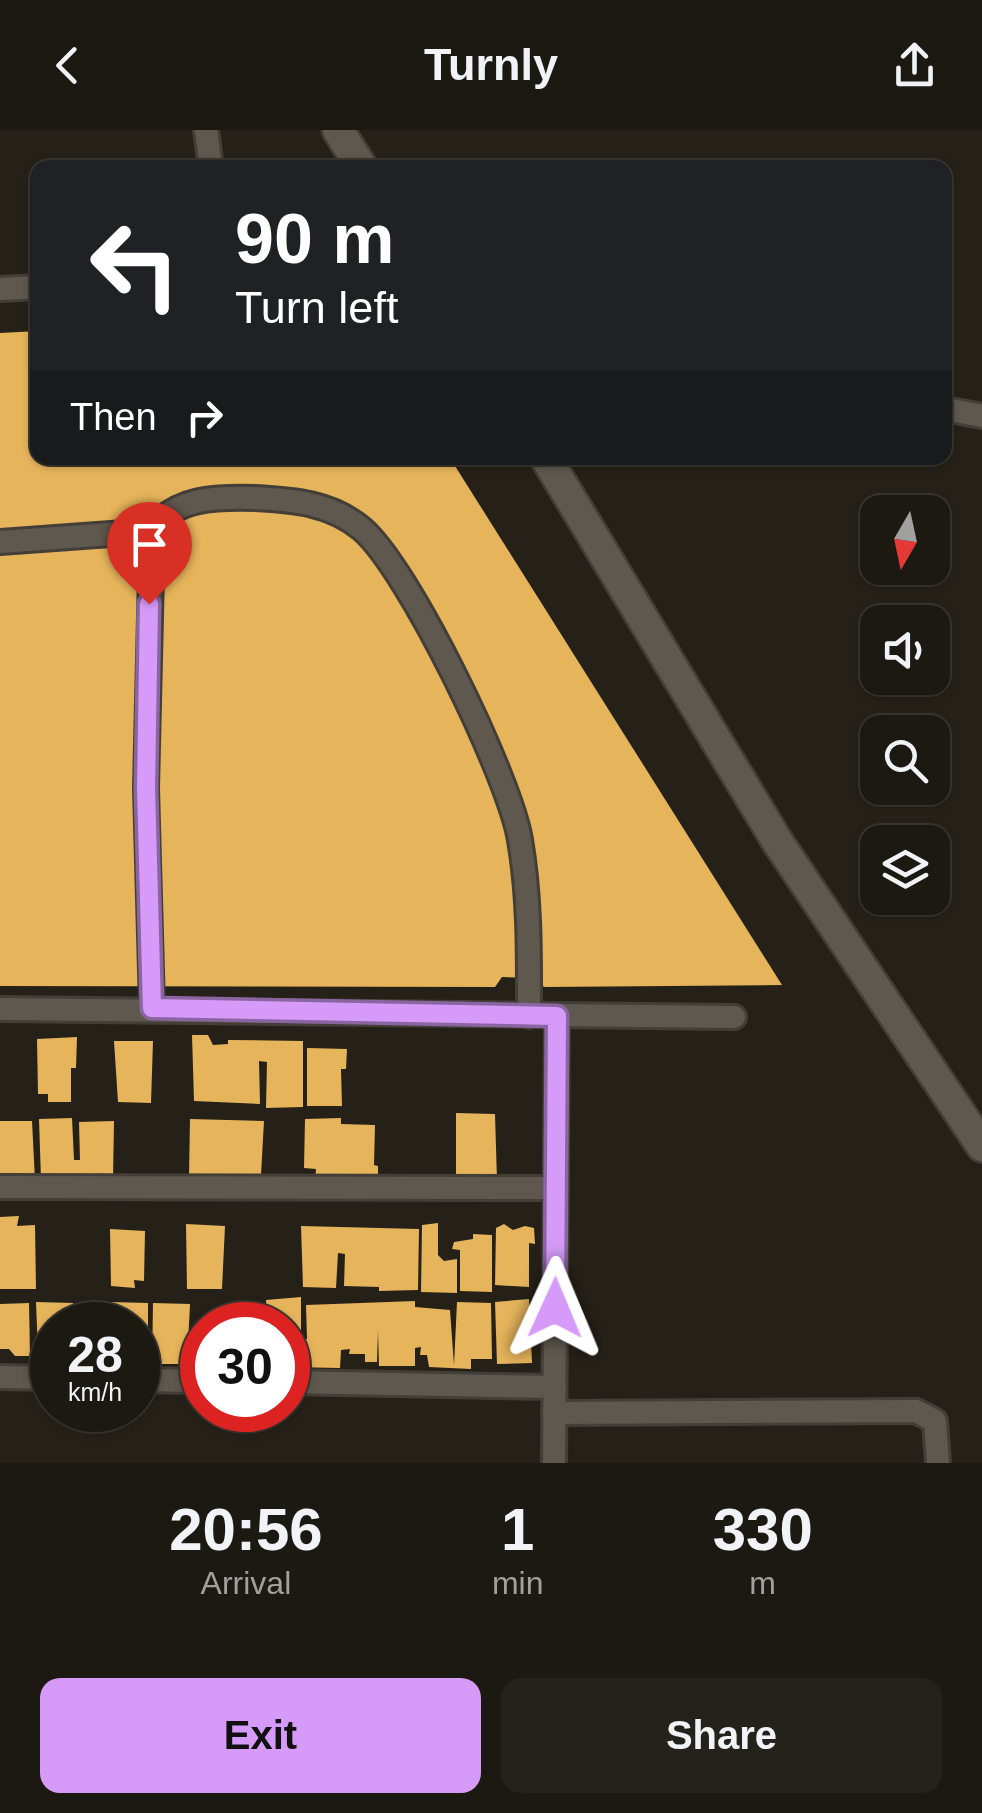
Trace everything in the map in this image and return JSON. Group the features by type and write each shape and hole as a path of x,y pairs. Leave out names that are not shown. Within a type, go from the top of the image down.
{"main road":[{"path":"338,130 357,160"},
{"path":"550,465 776,841 982,1146"}],"street":[{"path":"206,130 211,160"},
{"path":"0,289 30,287"},
{"path":"952,411 982,416"},
{"path":"152,1008 146,788 152,531 160,518 178,507 218,497 284,500 332,508 364,531 403,583 484,736 510,800 520,838 528,905 529,1016"},
{"path":"0,542 152,531"},
{"path":"0,1009 734,1017"},
{"path":"554,1463 557,1016"},
{"path":"0,1187 556,1188"},
{"path":"0,1377 30,1378"},
{"path":"310,1382 554,1388"},
{"path":"554,1413 916,1410 936,1421 938,1463"}],"building":[{"path":"30,331 30,465 454,465 782,985 544,987 536,978 502,977 495,987 0,986 0,333"},
{"path":"192,1035 208,1035 213,1045 228,1044 228,1040 303,1041 303,1107 266,1108 267,1062 259,1061 260,1104 194,1101"},
{"path":"77,1037 76,1068 71,1068 71,1102 48,1102 48,1094 38,1094 37,1039"},
{"path":"114,1041 153,1041 151,1103 118,1102"},
{"path":"307,1048 347,1049 346,1069 341,1069 342,1106 307,1106"},
{"path":"456,1113 495,1114 497,1181 456,1181"},
{"path":"72,1118 74,1160 80,1160 79,1122 114,1121 113,1179 41,1180 39,1119"},
{"path":"341,1118 341,1124 375,1125 374,1165 378,1166 378,1180 315,1183 316,1169 304,1168 305,1119"},
{"path":"190,1119 264,1121 261,1175 244,1175 245,1182 189,1177"},
{"path":"0,1121 32,1121 35,1180 0,1180"},
{"path":"19,1216 17,1226 35,1225 36,1289 0,1289 0,1217"},
{"path":"438,1223 438,1255 444,1261 457,1259 457,1293 421,1292 422,1225"},
{"path":"186,1224 225,1226 222,1289 187,1289"},
{"path":"504,1224 513,1230 534,1228 535,1244 529,1243 529,1287 495,1285 496,1228"},
{"path":"301,1226 419,1229 418,1290 379,1291 379,1287 344,1286 345,1254 338,1253 336,1288 303,1287"},
{"path":"110,1229 145,1231 144,1281 134,1280 135,1288 111,1286"},
{"path":"473,1234 492,1235 492,1292 460,1291 460,1250 452,1249 454,1242 473,1239"},
{"path":"301,1297 301,1302 266,1300"},
{"path":"529,1299 532,1363 497,1364 495,1302"},
{"path":"415,1301 415,1307 450,1310 454,1365 457,1302 491,1303 492,1359 471,1359 471,1369 429,1367 427,1355 420,1355 421,1347 415,1348 415,1366 379,1366 378,1331 377,1362 365,1362 365,1354 349,1354 350,1349 341,1350 340,1368 310,1367 310,1305"},
{"path":"29,1303 30,1356 15,1356 9,1349 0,1349 0,1304"},
{"path":"160,1303 180,1304 180,1364 160,1364"}],"route":[{"path":"149,604 146,788 152,1008 557,1016 555,1308"}]}
